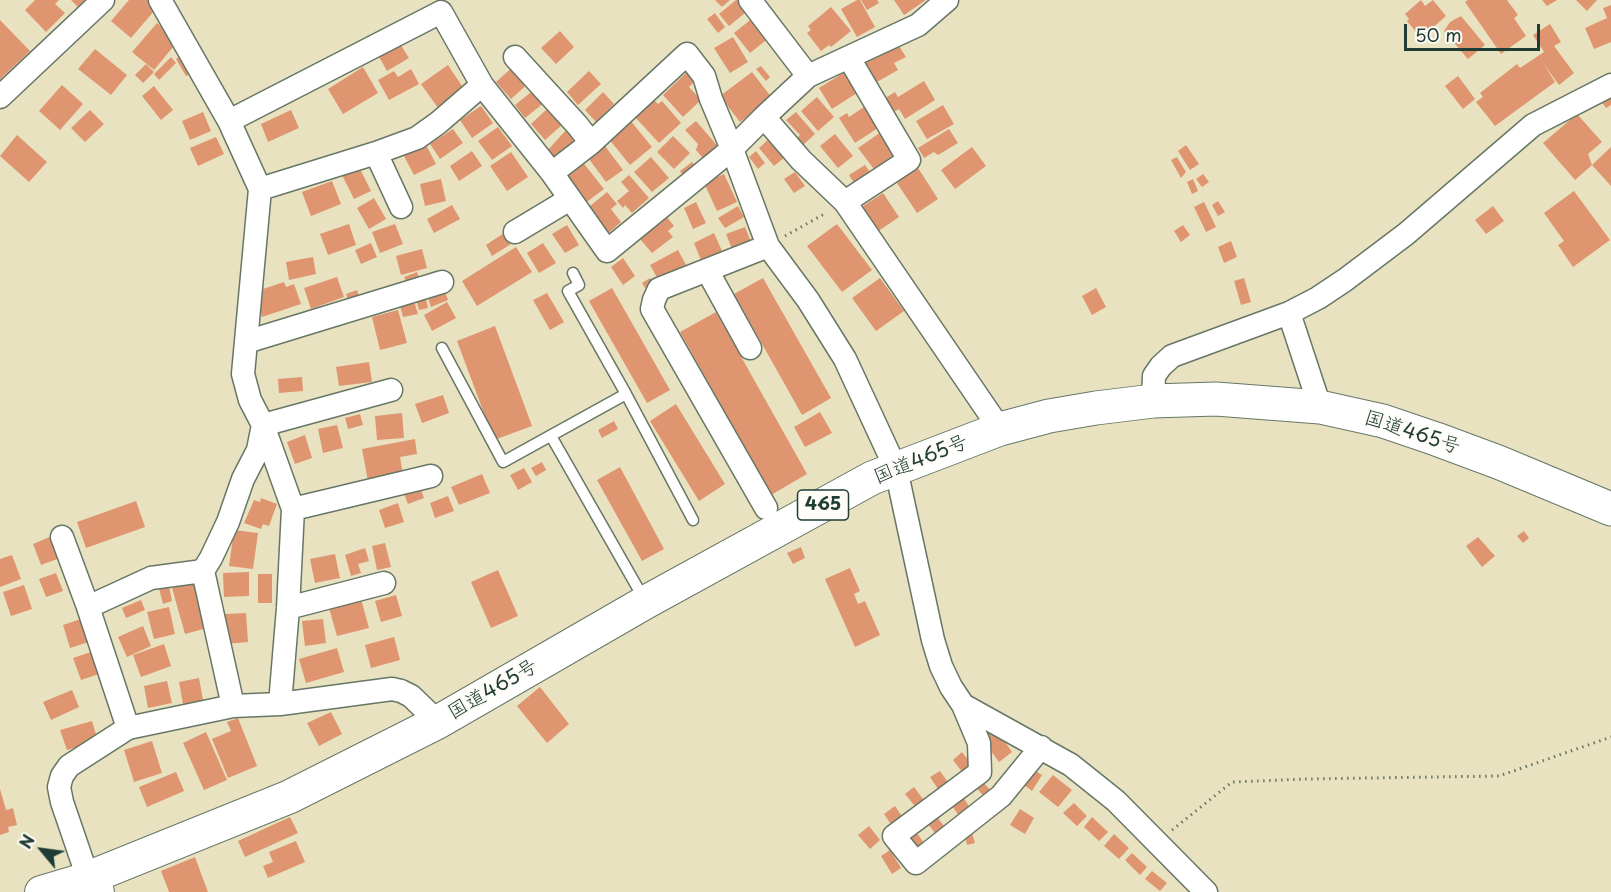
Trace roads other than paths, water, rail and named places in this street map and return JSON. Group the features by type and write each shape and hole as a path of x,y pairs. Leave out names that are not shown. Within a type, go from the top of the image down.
{"highway":[{"name":"国道465号","path":"93,885 289,798 438,722 646,602 872,478 1000,429 1049,416 1153,401 1216,399 1320,407 1383,421 1436,439 1611,509"}],"main road":[{"path":"41,892 93,885"}],"street":[{"path":"0,97 103,0"},
{"path":"160,0 229,121 260,189 243,374 250,399 263,425 292,509 288,608 280,704"},
{"path":"750,0 808,76"},
{"path":"229,121 441,12 482,85 552,173 607,251 732,149 808,76 918,25 947,0"},
{"path":"552,173 591,143 687,54 704,76 768,246 808,300 845,359 896,469 933,640 941,666 963,705 979,743 980,772 894,836 916,863 1001,796 1041,747"},
{"path":"515,57 591,143"},
{"path":"844,202 909,160 849,58"},
{"path":"260,189 417,138 482,85"},
{"path":"1153,401 1154,376 1172,356 1289,313 1318,298 1406,234 1533,125 1611,85"},
{"path":"764,117 801,160 844,202 1000,429"},
{"path":"376,153 401,207"},
{"path":"516,232 570,199"},
{"path":"766,508 652,309 659,289 768,246"},
{"path":"707,270 750,348"},
{"path":"246,342 442,282"},
{"path":"1289,313 1320,407"},
{"path":"263,425 391,390"},
{"path":"233,706 203,571 228,522 243,479 258,450 263,425"},
{"path":"292,509 431,476"},
{"path":"62,537 128,728"},
{"path":"88,607 151,578 203,571"},
{"path":"288,608 384,583"},
{"path":"93,885 62,802 59,787 69,766 128,728 233,706 280,704 392,689 411,696 438,722"},
{"path":"963,705 1071,765 1116,801 1206,892"}],"lane":[{"path":"573,273 579,285 568,291 693,520"},
{"path":"442,348 503,462 626,394"},
{"path":"551,436 646,602"}]}
